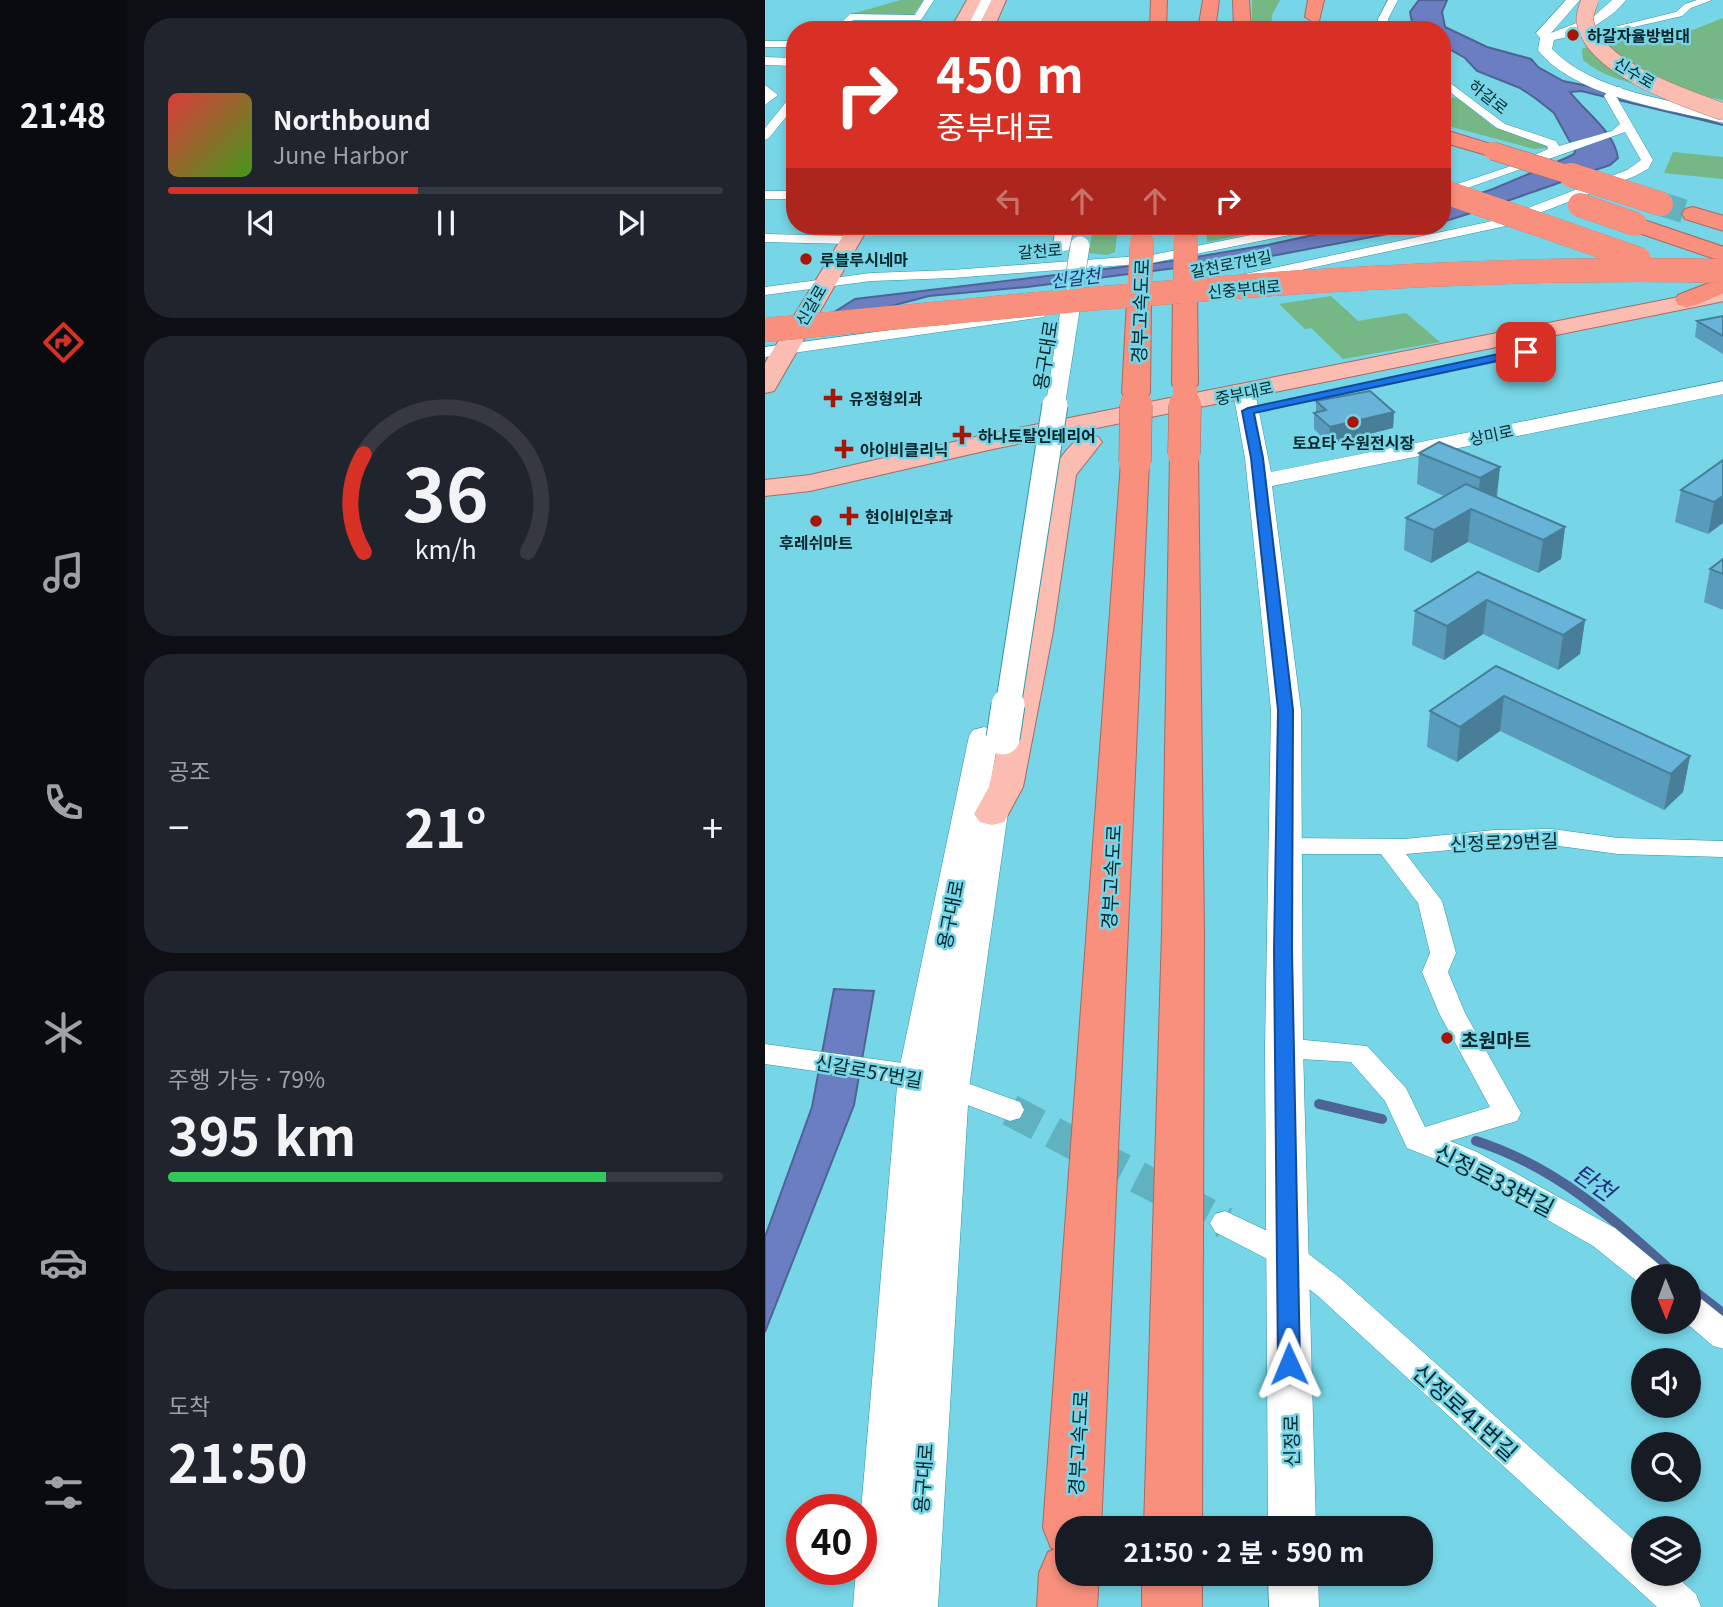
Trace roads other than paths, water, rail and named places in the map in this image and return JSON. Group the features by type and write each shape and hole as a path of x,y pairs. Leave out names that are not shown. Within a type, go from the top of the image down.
{"highway":[{"path":"1158,21 1159,0"},
{"path":"1208,21 1211,0"},
{"path":"1241,0 1242,21"},
{"path":"1451,139 1662,204"},
{"path":"1462,165 1723,255"},
{"path":"1451,195 1723,286"},
{"path":"1693,214 1723,224"},
{"path":"1635,224 1723,250"},
{"name":"경부고속도로","path":"1073,1516 1135,462 1142,235"},
{"path":"1173,1516 1183,933 1186,235"},
{"name":"신중부대로","path":"765,318 1375,266 1591,259 1723,262"},
{"name":"신중부대로","path":"765,330 1259,286 1421,275 1585,269 1723,271"},
{"path":"1687,300 1723,286"},
{"path":"1067,1607 1068,1586"},
{"path":"1172,1586 1172,1607"}],"main road":[{"path":"962,21 974,0"},
{"path":"974,21 985,0"},
{"path":"989,21 999,0"},
{"path":"1573,0 1543,33 1547,38 1545,50 1565,70 1595,83 1613,96 1723,118"},
{"name":"신수로","path":"1590,0 1584,10 1583,22 1601,50 1654,85 1723,112"},
{"name":"신수로","path":"1601,0 1597,9 1597,23 1613,51 1631,65 1657,79 1723,107"},
{"path":"1547,38 1595,21 1612,10 1619,0"},
{"path":"765,61 786,62"},
{"name":"신갈로","path":"765,386 779,349 853,235"},
{"name":"용구대로","path":"913,1607 933,1082 992,814 993,737 1048,451 1073,236"},
{"name":"용구대로","path":"878,1607 933,1082 993,737 1073,236"},
{"name":"중부대로","path":"765,503 804,500 1089,442 1246,402 1687,300 1720,308"},
{"name":"중부대로","path":"765,488 810,483 993,441 1246,402 1720,308"},
{"name":"상미로","path":"1260,481 1723,387"},
{"name":"신정로","path":"1246,402 1260,481 1286,710 1284,1048 1292,1516"},
{"path":"992,814 1007,787 1038,631 1063,475 1089,442"},
{"path":"765,481 810,483"},
{"path":"1293,1586 1294,1607"}],"street":[{"path":"916,21 929,0"},
{"path":"1383,21 1393,0"},
{"path":"1586,35 1679,14 1688,6 1707,0"},
{"path":"847,21 850,17 918,18"},
{"path":"765,44 786,44"},
{"name":"하갈로","path":"1451,87 1501,126 1552,144 1555,151"},
{"path":"765,88 772,95 765,102"},
{"path":"1451,189 1512,170 1555,151 1621,129 1613,96"},
{"path":"765,136 770,123 786,107"},
{"name":"갈천로7번길","path":"1451,234 1501,223 1644,166 1646,155 1621,129"},
{"path":"765,195 786,195"},
{"path":"765,238 818,235"},
{"name":"갈천로","path":"765,291 1152,259 1270,235"},
{"name":"갈천로7번길","path":"779,349 1018,317 1237,280 1445,235"},
{"name":"신정로29번길","path":"1284,846 1388,847 1494,838 1552,837 1618,846 1723,849"},
{"path":"1388,847 1430,901 1443,953 1435,972 1452,1013 1507,1113 1417,1140"},
{"name":"신정로33번길","path":"1284,1048 1358,1053 1396,1096 1417,1140 1467,1160 1604,1237 1637,1264"},
{"name":"신갈로57번길","path":"765,1054 865,1068 933,1082 1010,1110"},
{"path":"1225,1223 1286,1254"},
{"name":"신정로41번길","path":"1286,1254 1329,1287 1631,1559"},
{"name":"신정로41번길","path":"1660,1586 1683,1607"}],"water":[{"path":"1419,0 1447,0 1442,12 1444,21 1412,21 1410,12"},
{"path":"1451,30 1487,47 1531,59 1538,67 1563,81 1603,89 1723,125 1581,91 1570,92 1611,139 1618,158 1610,165 1451,219 1451,203 1493,189 1566,158 1575,151 1554,113 1520,88 1477,71 1465,58 1451,50"},
{"name":"신갈천","path":"1313,235 1382,235 1277,255 1027,287 929,296 872,311 831,314 855,299 1172,261"},
{"path":"834,989 874,991 854,1105 765,1332 765,1237 812,1107"}],"waterway":[{"name":"탄천","path":"1319,1104 1382,1119"},
{"name":"탄천","path":"1476,1141 1533,1165 1559,1180 1608,1216 1664,1264"},
{"name":"탄천","path":"1701,1296 1724,1314"}],"tunnel":[{"path":"1661,204 1693,214"},
{"path":"1010,1110 1225,1223"}],"place":[{"name":"하갈자율방범대","path":"1573,35"},
{"name":"루블루시네마","path":"806,259"},
{"name":"유정형외과","path":"833,398"},
{"name":"토요타 수원전시장","path":"1353,422"},
{"name":"하나토탈인테리어","path":"962,435"},
{"name":"아이비클리닉","path":"844,449"},
{"name":"현이비인후과","path":"849,516"},
{"name":"후레쉬마트","path":"816,521"},
{"name":"초원마트","path":"1447,1038"}]}
